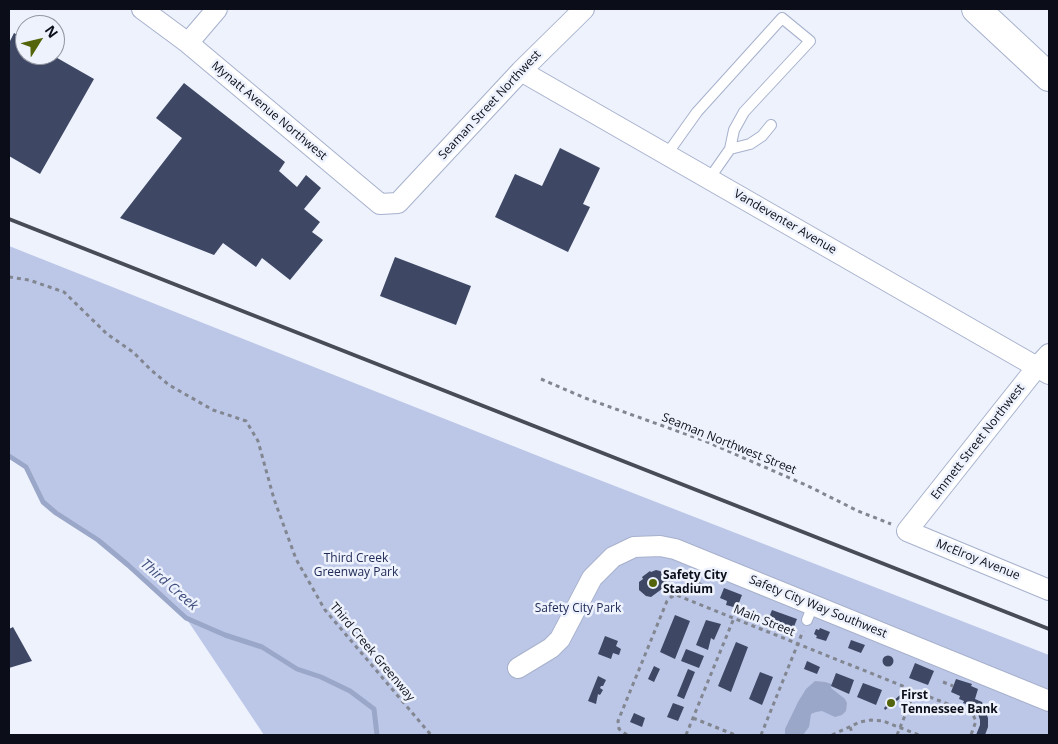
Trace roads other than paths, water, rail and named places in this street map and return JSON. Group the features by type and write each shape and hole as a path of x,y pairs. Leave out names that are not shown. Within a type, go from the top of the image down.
{"street":[{"name":"Mynatt Avenue Northwest","path":"142,9 188,43 380,204 398,203"},
{"path":"188,43 217,9"},
{"name":"Seaman Street Northwest","path":"398,203 521,71 584,9"},
{"path":"976,9 1049,77"},
{"name":"Vandeventer Avenue","path":"521,71 710,179 1045,365"},
{"name":"Emmett Street Northwest","path":"907,531 1045,365"},
{"name":"McElroy Avenue","path":"907,531 1049,590"},
{"name":"Safety City Way Southwest","path":"518,668 551,648 560,639 592,578 613,557 634,548 660,546 675,549 810,612 1049,701"}],"lane":[{"path":"666,154 697,112 782,13 810,41 744,112 734,130 730,149 710,179"},
{"path":"730,149 750,144 762,136 771,125"}],"waterway":[{"name":"Third Creek","path":"9,456 26,467 43,502 56,513 98,540 186,618 225,635 262,647 297,669 321,677 350,691 374,709 377,735"}],"railway":[{"path":"9,219 1049,629"}],"place":[{"name":"Safety City Stadium","path":"653,583"},
{"name":"First Tennessee Bank","path":"891,703"}],"park label":[{"name":"Third Creek Greenway Park","path":"356,566"},
{"name":"Safety City Park","path":"578,609"}]}
